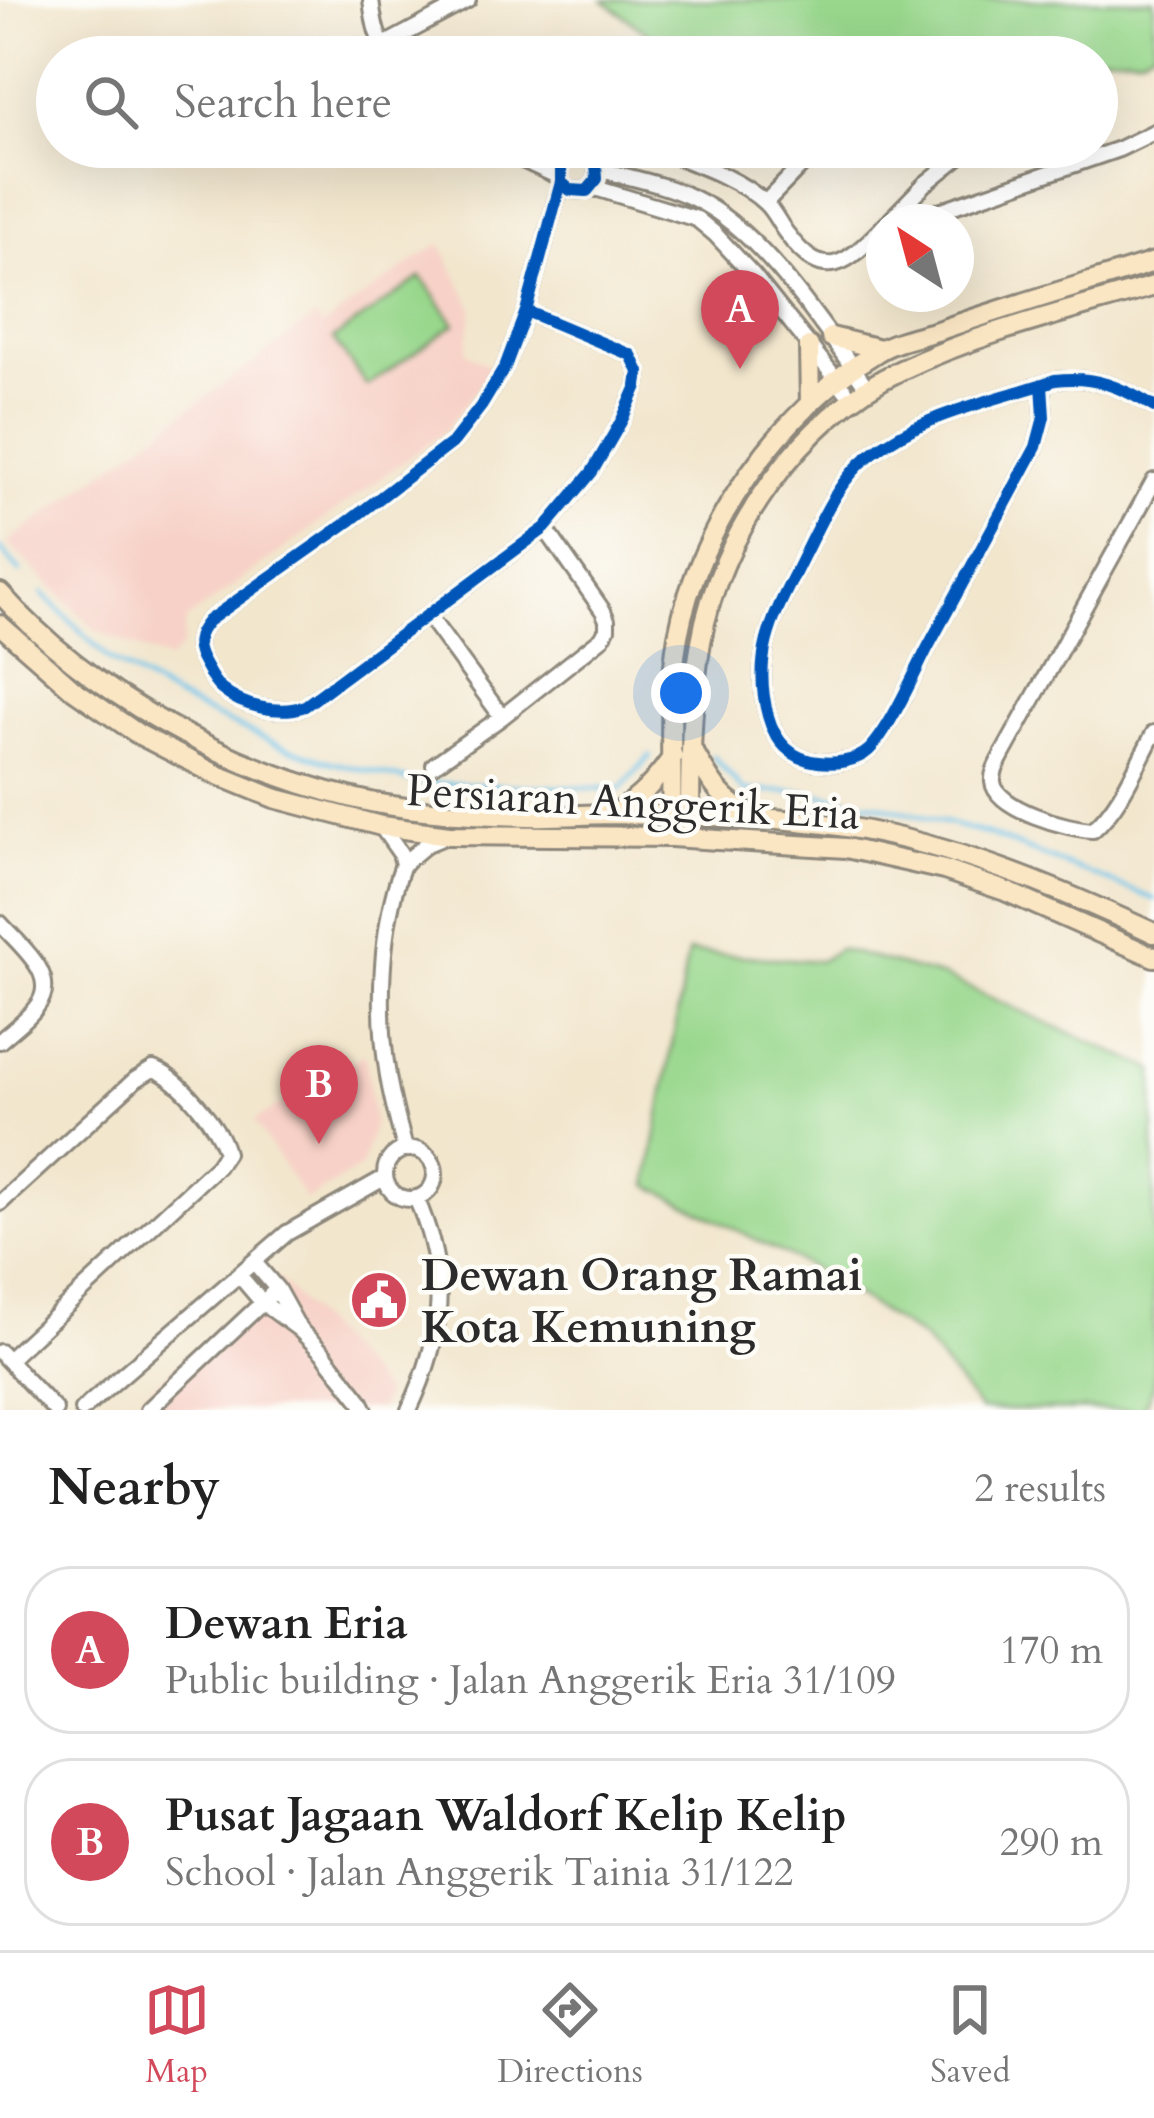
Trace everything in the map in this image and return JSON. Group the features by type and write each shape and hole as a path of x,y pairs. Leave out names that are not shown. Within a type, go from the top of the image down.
{"main road":[{"path":"681,817 673,757 673,674 679,632 701,556 777,438 810,404 880,349 1154,262"},
{"path":"680,838 693,750 701,638 724,565 746,523 812,434 899,370 1154,286"},
{"path":"831,338 880,349"},
{"path":"809,346 810,404"},
{"name":"Persiaran Anggerik Eria","path":"0,592 62,651 151,716 284,778 359,800 438,810 567,818 615,814 763,818 842,826 950,851 1067,892 1154,933"},
{"name":"Persiaran Anggerik Eria","path":"0,625 74,690 138,734 274,798 381,826 449,835 680,838 847,848 909,861 1005,891 1154,957"},
{"path":"693,750 724,798 763,818"},
{"path":"615,814 639,799 673,757"}],"street":[{"path":"370,0 378,36"},
{"path":"411,36 468,0"},
{"path":"1119,149 1154,132"},
{"path":"537,168 575,192 592,187 697,220 754,276 809,346 845,375 860,395"},
{"path":"526,311 631,356 639,372 622,420 592,472 545,528 305,706 290,711 240,699 216,684 196,651 199,632 208,621 454,441 482,405 505,368 526,311 564,168"},
{"path":"700,168 765,203 803,254 826,266 838,265 866,243"},
{"path":"765,203 799,168"},
{"path":"905,204 945,168"},
{"path":"958,204 1048,168"},
{"path":"592,187 598,169 674,190 719,212 774,265 831,338 845,375"},
{"path":"925,184 935,204"},
{"path":"1042,384 1041,432 1025,467 870,749 841,762 806,760 784,748 770,725 762,685 770,627 778,603 847,477 891,440 955,411 1042,384 1071,378 1101,381 1154,407"},
{"path":"1154,481 993,773 992,786 999,796 1040,817 1093,830 1114,805 1154,734"},
{"path":"434,765 502,717 607,629 603,611 545,528"},
{"path":"429,617 502,717"},
{"path":"381,826 403,864"},
{"path":"405,1149 388,1073 382,982 385,933 403,864 427,844 449,835"},
{"path":"0,923 44,974 45,990 39,1005 0,1041"},
{"path":"0,1203 153,1069 168,1073 223,1137 226,1153 217,1166 4,1356 55,1410"},
{"path":"82,1410 287,1233 384,1178 390,1158 405,1149 422,1151 433,1164 430,1189 416,1198 395,1195 384,1178"},
{"path":"409,1410 437,1328 439,1290 431,1232 416,1198"},
{"path":"254,1262 277,1289 299,1329"},
{"path":"239,1275 262,1302 299,1329 348,1383 364,1410"},
{"path":"148,1410 277,1289"}],"shaded area":[{"path":"440,243 473,308 466,352 493,368 444,432 186,620 182,646 169,660 97,631 7,543 315,317 322,326"},
{"path":"365,1054 374,1122 361,1167 306,1200 254,1121"},
{"path":"276,1276 385,1393 379,1410 127,1410"}],"green space":[{"path":"603,0 1154,0 1154,49 1139,56 1118,56 1118,36 651,36"},
{"path":"421,277 455,324 367,386 333,339"},
{"path":"839,949 944,977 1154,1070 1154,1386 1142,1410 980,1410 923,1339 814,1269 648,1185 688,952 820,961"}],"waterway":[{"path":"0,549 20,571"},
{"path":"42,593 108,658 177,699 326,761 420,783 621,789 650,756"},
{"path":"713,756 744,791 804,792 880,805 987,834 1154,899"}],"cycle path":[{"path":"561,168 561,182"},
{"path":"561,182 570,190 587,191 597,179 596,168"},
{"path":"526,311 561,182"},
{"path":"526,311 631,355 639,372 622,420 592,472 545,528 305,706 262,708 221,689 197,647 208,621 454,441 505,367 526,311"},
{"path":"1042,384 1044,417 1036,447 885,729 869,750 851,760 818,762 792,753 768,716 762,671 765,650 777,612 818,526 859,465 891,441 935,419 959,410 1031,388 1055,380 1107,384 1154,407"}],"place":[{"name":"Dewan Eria","path":"740,369"},
{"name":"Pusat Jagaan Waldorf Kelip Kelip","path":"319,1144"},
{"name":"Dewan Orang Ramai Kota Kemuning","path":"379,1300"}]}
